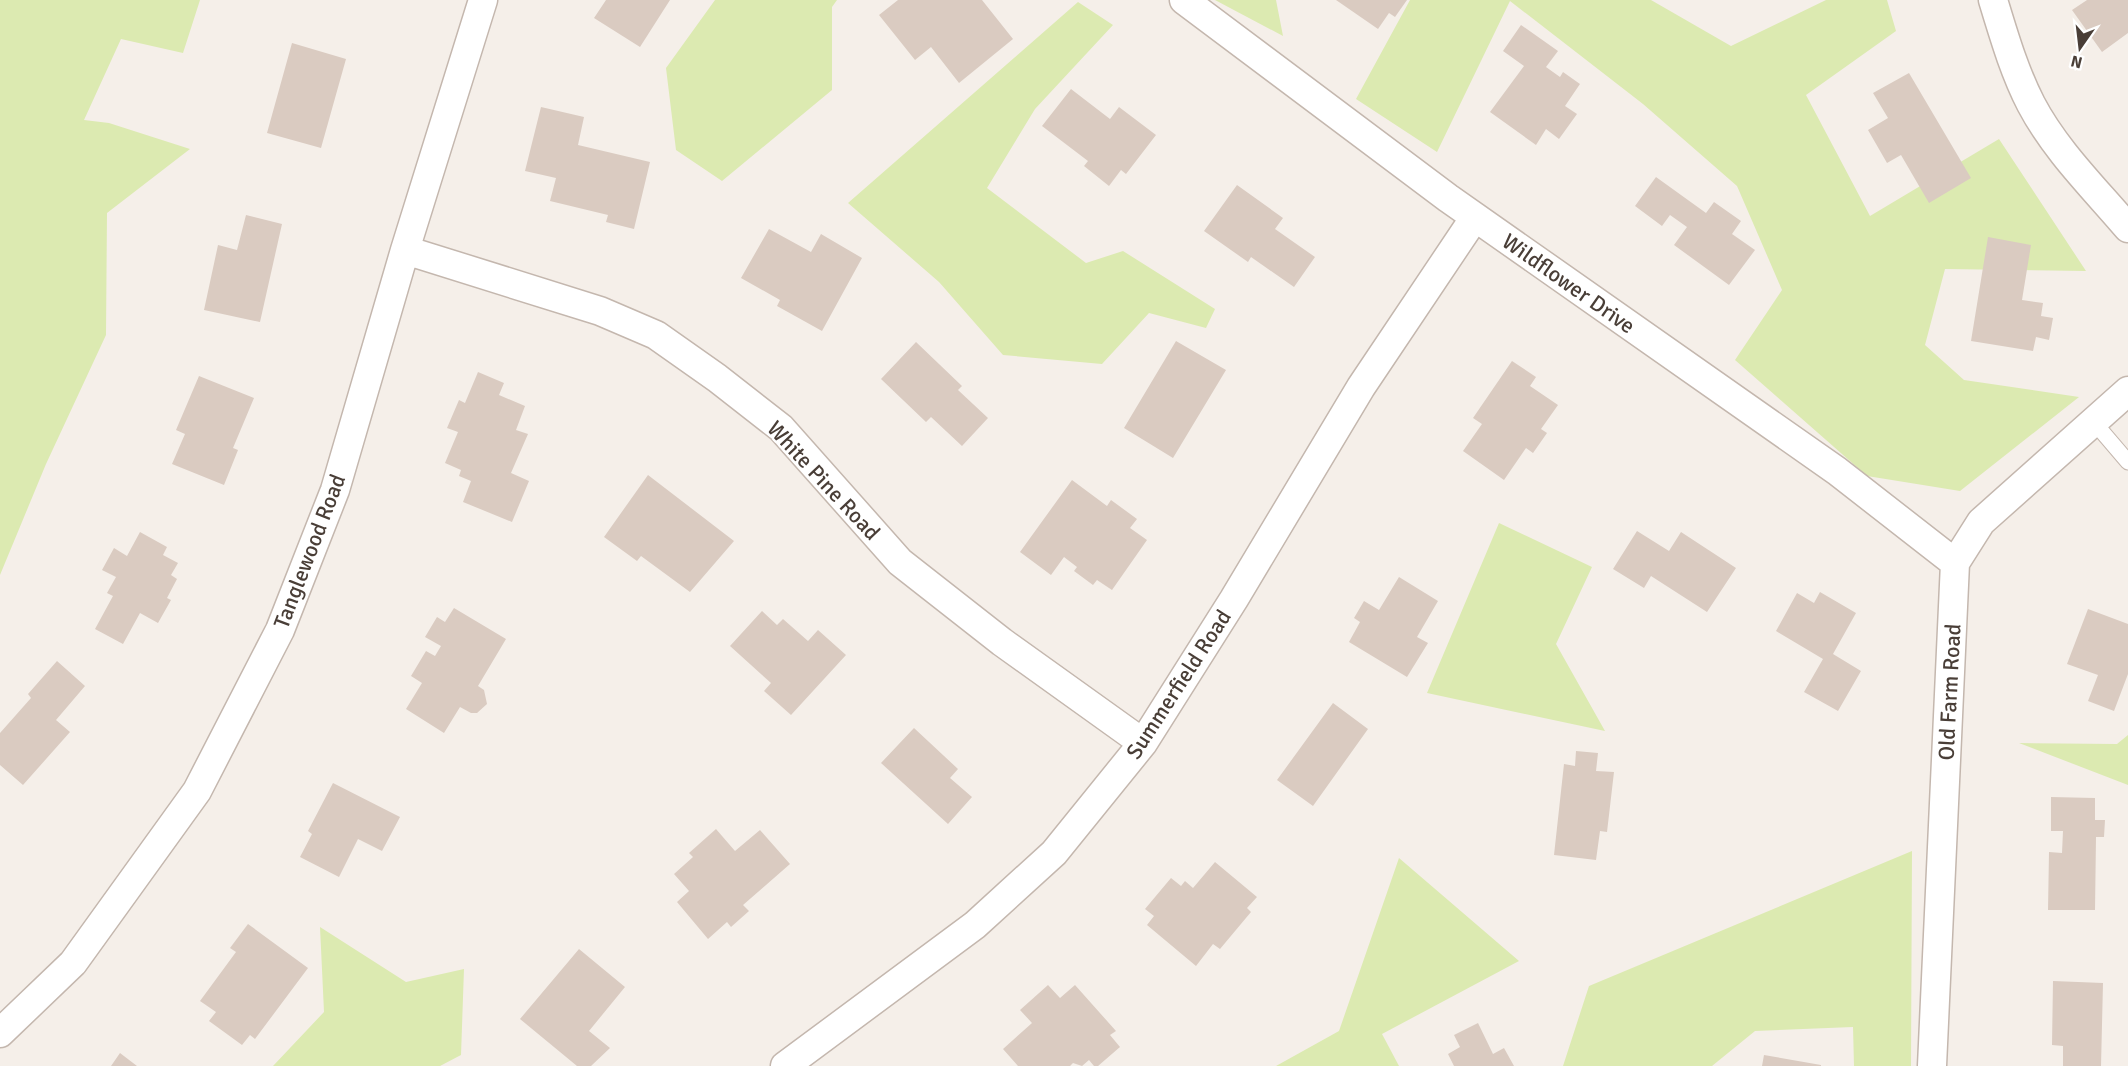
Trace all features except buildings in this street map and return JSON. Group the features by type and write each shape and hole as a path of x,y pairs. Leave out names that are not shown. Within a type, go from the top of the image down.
{"street":[{"name":"Tanglewood Road","path":"0,1033 73,963 197,791 280,630 335,490 405,250 483,0"},
{"name":"Wildflower Drive","path":"1184,0 1475,217 1837,471 1955,563"},
{"path":"1993,0 2017,76 2032,107 2076,167 2128,228"},
{"name":"Summerfield Road","path":"785,1066 984,917 1054,853 1143,743 1234,599 1361,387 1475,217"},
{"name":"White Pine Road","path":"405,250 600,311 656,335 781,428 900,562 1002,642 1143,743"},
{"name":"Old Farm Road","path":"1932,1066 1955,563 1981,522 2128,391"}],"lane":[{"path":"2093,421 2128,462"}],"green space":[{"path":"0,0 200,0 183,53 121,39 84,120 109,123 190,149 107,213 106,335 46,464 0,575"},
{"path":"715,0 837,0 832,7 832,90 722,181 676,150 666,68"},
{"path":"1215,0 1276,0 1283,36"},
{"path":"1410,0 1651,0 1731,46 1826,0 1887,0 1896,31 1806,95 1870,216 1999,139 2086,271 1945,269 1925,345 1964,380 2079,397 1960,491 1867,476 1735,360 1782,290 1737,186 1643,104 1510,1 1437,152 1356,99"},
{"path":"1078,2 1113,25 1035,109 987,188 1086,263 1123,251 1215,309 1206,328 1149,313 1102,364 1003,355 939,282 848,203"},
{"path":"1499,523 1592,567 1556,644 1605,731 1427,693"},
{"path":"2128,735 2128,785 2019,743 2117,744"},
{"path":"1912,851 1911,1066 1854,1066 1853,1027 1755,1031 1712,1066 1563,1066 1589,986"},
{"path":"1399,858 1519,961 1382,1034 1399,1066 1276,1066 1339,1031"},
{"path":"320,927 406,982 464,969 461,1055 440,1066 273,1066 324,1012"}]}
